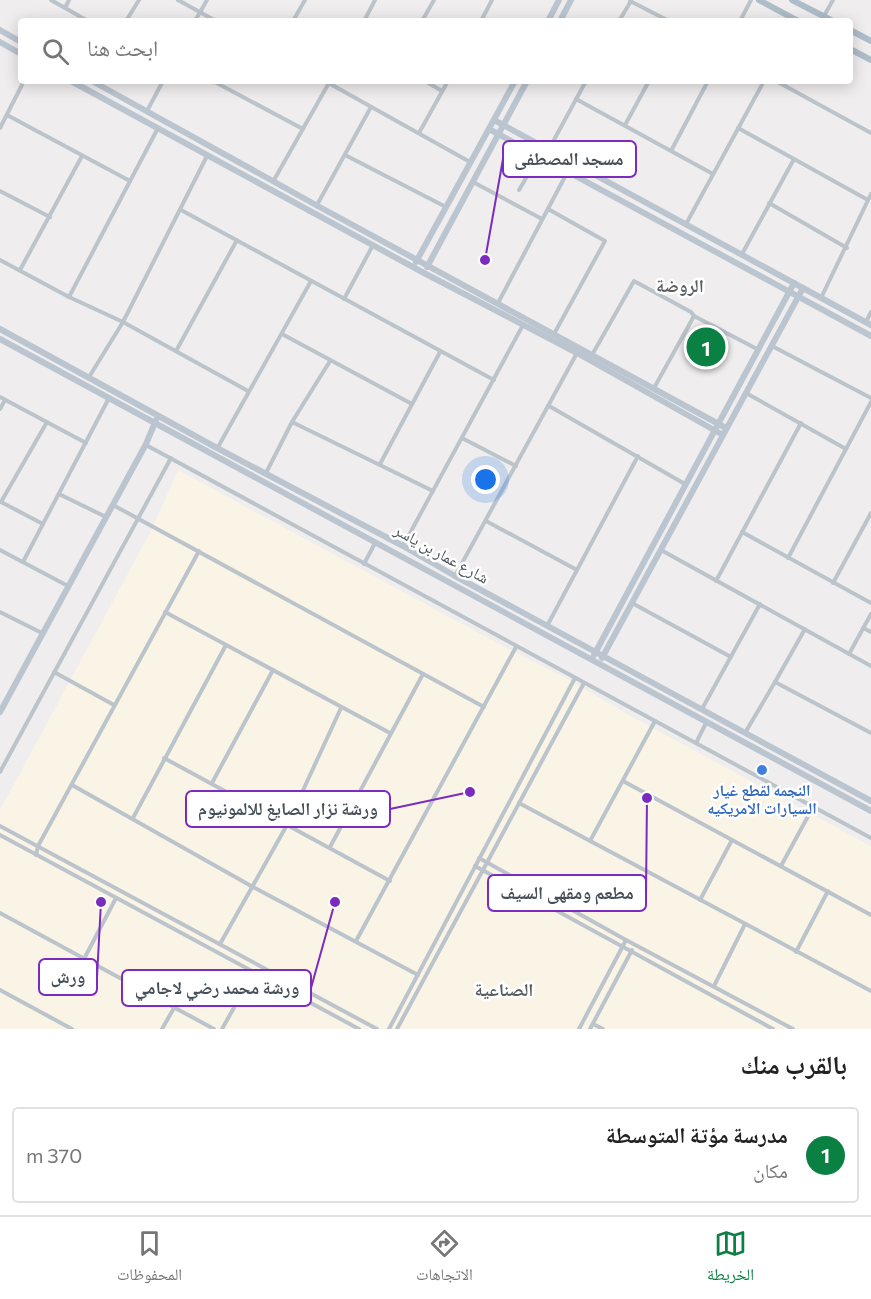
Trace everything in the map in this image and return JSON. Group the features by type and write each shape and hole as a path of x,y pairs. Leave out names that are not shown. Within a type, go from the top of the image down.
{"main road":[{"path":"759,0 792,18"},
{"path":"792,0 828,18"},
{"path":"853,32 871,41"},
{"path":"853,51 871,60"}],"street":[{"path":"51,0 83,18"},
{"path":"65,8 69,0"},
{"path":"128,18 139,0"},
{"path":"178,0 211,18"},
{"path":"197,18 207,0"},
{"path":"295,18 305,0"},
{"path":"366,18 375,0"},
{"path":"424,18 434,0"},
{"path":"483,18 492,0"},
{"path":"550,18 559,0"},
{"path":"562,18 572,0"},
{"path":"742,18 751,0"},
{"path":"824,16 833,0"},
{"path":"621,18 631,1 663,18"},
{"path":"0,30 18,40"},
{"path":"0,42 18,52"},
{"path":"0,128 22,84"},
{"path":"77,84 424,273 577,353 723,435"},
{"path":"98,84 726,428"},
{"path":"147,111 161,84"},
{"path":"219,84 303,129"},
{"path":"274,180 327,84"},
{"path":"331,84 471,162"},
{"path":"430,84 442,91"},
{"path":"419,133 446,84"},
{"path":"413,267 513,84"},
{"path":"424,273 525,84"},
{"path":"549,149 584,84"},
{"path":"624,125 647,84"},
{"path":"671,151 706,84"},
{"path":"686,224 762,84"},
{"path":"781,84 871,133"},
{"path":"576,99 713,174"},
{"path":"316,205 371,107"},
{"path":"7,115 130,181"},
{"path":"494,120 868,323 871,312"},
{"path":"69,297 158,128"},
{"path":"738,128 868,200"},
{"path":"489,129 871,336"},
{"path":"345,154 446,207"},
{"path":"89,377 123,322 207,155"},
{"path":"20,270 82,156"},
{"path":"519,190 538,156"},
{"path":"742,254 794,159"},
{"path":"498,303 568,171"},
{"path":"473,182 542,219"},
{"path":"0,191 50,217"},
{"path":"821,298 871,194"},
{"path":"769,203 847,248"},
{"path":"548,209 605,241 554,334"},
{"path":"181,210 494,380"},
{"path":"176,351 237,240"},
{"path":"344,299 373,245"},
{"path":"0,260 69,297 123,322 248,391"},
{"path":"217,448 311,281"},
{"path":"592,355 634,281 757,349"},
{"path":"595,662 714,430 794,283"},
{"path":"599,654 631,603 803,288"},
{"path":"654,388 694,316"},
{"path":"403,546 524,325"},
{"name":"شارع عمار بن ياسر","path":"0,329 871,801"},
{"path":"282,334 412,404"},
{"name":"شارع عمار بن ياسر","path":"0,339 871,811"},
{"path":"771,346 871,400 788,558"},
{"path":"380,464 441,352"},
{"path":"455,576 577,353"},
{"path":"266,474 292,422 330,361"},
{"path":"746,393 846,449"},
{"path":"0,397 86,443"},
{"path":"23,562 109,398"},
{"path":"0,410 5,400"},
{"path":"549,406 686,484"},
{"path":"0,712 146,444 159,415"},
{"path":"43,524 1,502 47,422"},
{"path":"292,422 433,491"},
{"path":"716,580 801,423"},
{"path":"462,438 516,466"},
{"path":"146,444 871,838"},
{"path":"547,626 639,456"},
{"path":"0,772 171,458"},
{"path":"59,494 106,517"},
{"path":"113,505 484,707"},
{"path":"833,583 871,513"},
{"path":"486,521 577,570"},
{"path":"741,532 871,603"},
{"path":"364,564 376,542"},
{"path":"0,550 69,586"},
{"path":"660,550 871,666"},
{"path":"36,851 199,551"},
{"path":"631,603 731,657"},
{"path":"702,710 760,604"},
{"path":"0,612 43,634"},
{"path":"165,612 390,733"},
{"path":"849,654 871,614"},
{"path":"863,628 871,632"},
{"path":"746,733 804,629"},
{"path":"133,818 226,645"},
{"path":"356,941 516,647"},
{"path":"212,783 273,670"},
{"path":"54,672 114,705"},
{"path":"330,847 423,674"},
{"path":"389,1029 575,678"},
{"path":"775,682 871,734"},
{"path":"397,1029 584,683"},
{"path":"220,944 287,825 341,708"},
{"path":"590,841 655,721"},
{"path":"696,743 707,722"},
{"path":"164,758 390,881"},
{"path":"623,781 871,915"},
{"path":"72,785 253,887 418,975"},
{"path":"519,803 871,992"},
{"path":"781,866 813,807"},
{"path":"0,826 36,851 116,898 359,1029"},
{"path":"0,835 220,944 377,1029"},
{"path":"700,900 732,840"},
{"path":"479,858 793,1029"},
{"path":"475,866 773,1029"},
{"path":"796,952 828,891"},
{"path":"84,959 116,898"},
{"path":"1,915 214,1029"},
{"path":"714,986 745,924"},
{"path":"579,1029 626,940"},
{"path":"590,1029 635,945"},
{"path":"222,1029 254,972"},
{"path":"0,990 72,1029"},
{"path":"162,1029 174,1008"},
{"path":"593,1024 603,1029"}],"shaded area":[{"path":"178,470 569,680 636,719 871,846 871,1029 0,1029 0,810 153,527"}],"place":[{"name":"مسجد المصطفى","path":"485,260"},
{"name":"مدرسة مؤتة المتوسطة","path":"706,347"},
{"name":"النجمه لقطع غيار السيارات الامريكيه","path":"762,770"},
{"name":"ورشة نزار الصايغ للالمونيوم","path":"470,792"},
{"name":"مطعم ومقهى السيف","path":"647,798"},
{"name":"ورش","path":"101,902"},
{"name":"ورشة محمد رضي لاجامي","path":"335,902"}],"district":[{"name":"الروضة","path":"680,285"},
{"name":"الصناعية","path":"504,989"}]}
